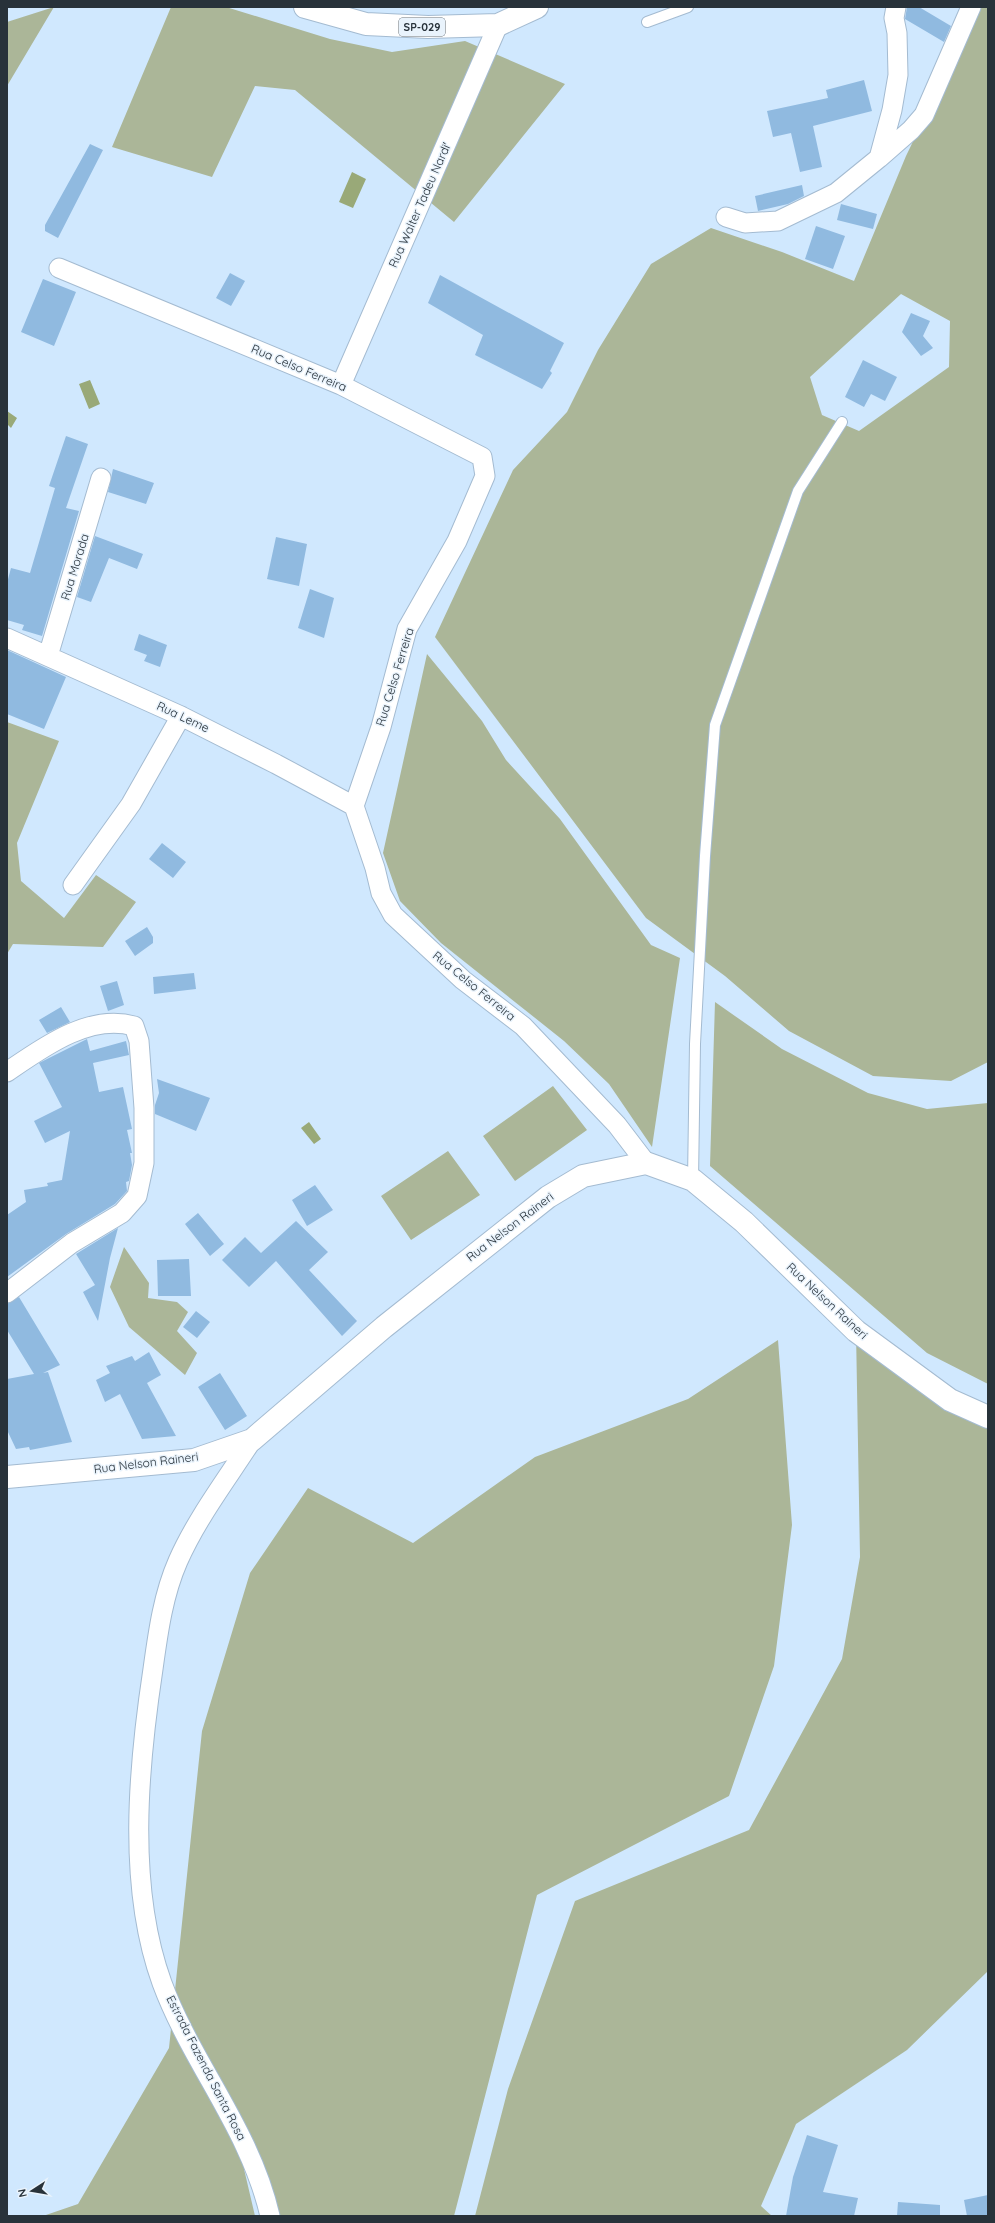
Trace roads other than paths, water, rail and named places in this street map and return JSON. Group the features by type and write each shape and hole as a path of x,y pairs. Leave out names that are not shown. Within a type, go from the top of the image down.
{"main road":[{"name":"SP-029","path":"305,7 366,24 428,27 498,25 537,7"},
{"name":"Rua Nelson Raineri","path":"7,1477 44,1472 124,1467 194,1460 252,1440 384,1327 548,1197 583,1176 646,1163 693,1180 744,1222 856,1331 950,1400 988,1417"}],"street":[{"path":"879,158 892,110 898,75 897,33 894,18 896,7"},
{"path":"726,217 745,223 778,221 836,193 879,158 911,130 924,115 970,7"},
{"name":"Rua Walter Tadeu Nardi'","path":"341,385 498,25"},
{"name":"Rua Celso Ferreira","path":"59,268 341,385 482,457 485,476 458,541 407,630 381,727 354,806 375,868 381,892 393,915 463,980 523,1026 617,1125 646,1163"},
{"name":"Rua Morada","path":"48,656 101,478"},
{"name":"Rua Leme","path":"7,638 181,716 276,764 354,806"},
{"path":"73,885 131,804 181,716"},
{"path":"7,1072 72,1032 98,1026 122,1023 134,1026 139,1041 144,1116 144,1163 137,1196 122,1213 72,1243 7,1293"},
{"name":"Estrada Fazenda Santa Rosa","path":"252,1440 190,1539 178,1561 167,1592 149,1696 140,1795 142,1899 152,1950 162,1983 192,2045 237,2127 253,2161 270,2216"}],"lane":[{"path":"647,22 688,7"},
{"path":"693,1180 695,1044 705,856 715,725 798,491 842,422"}]}
